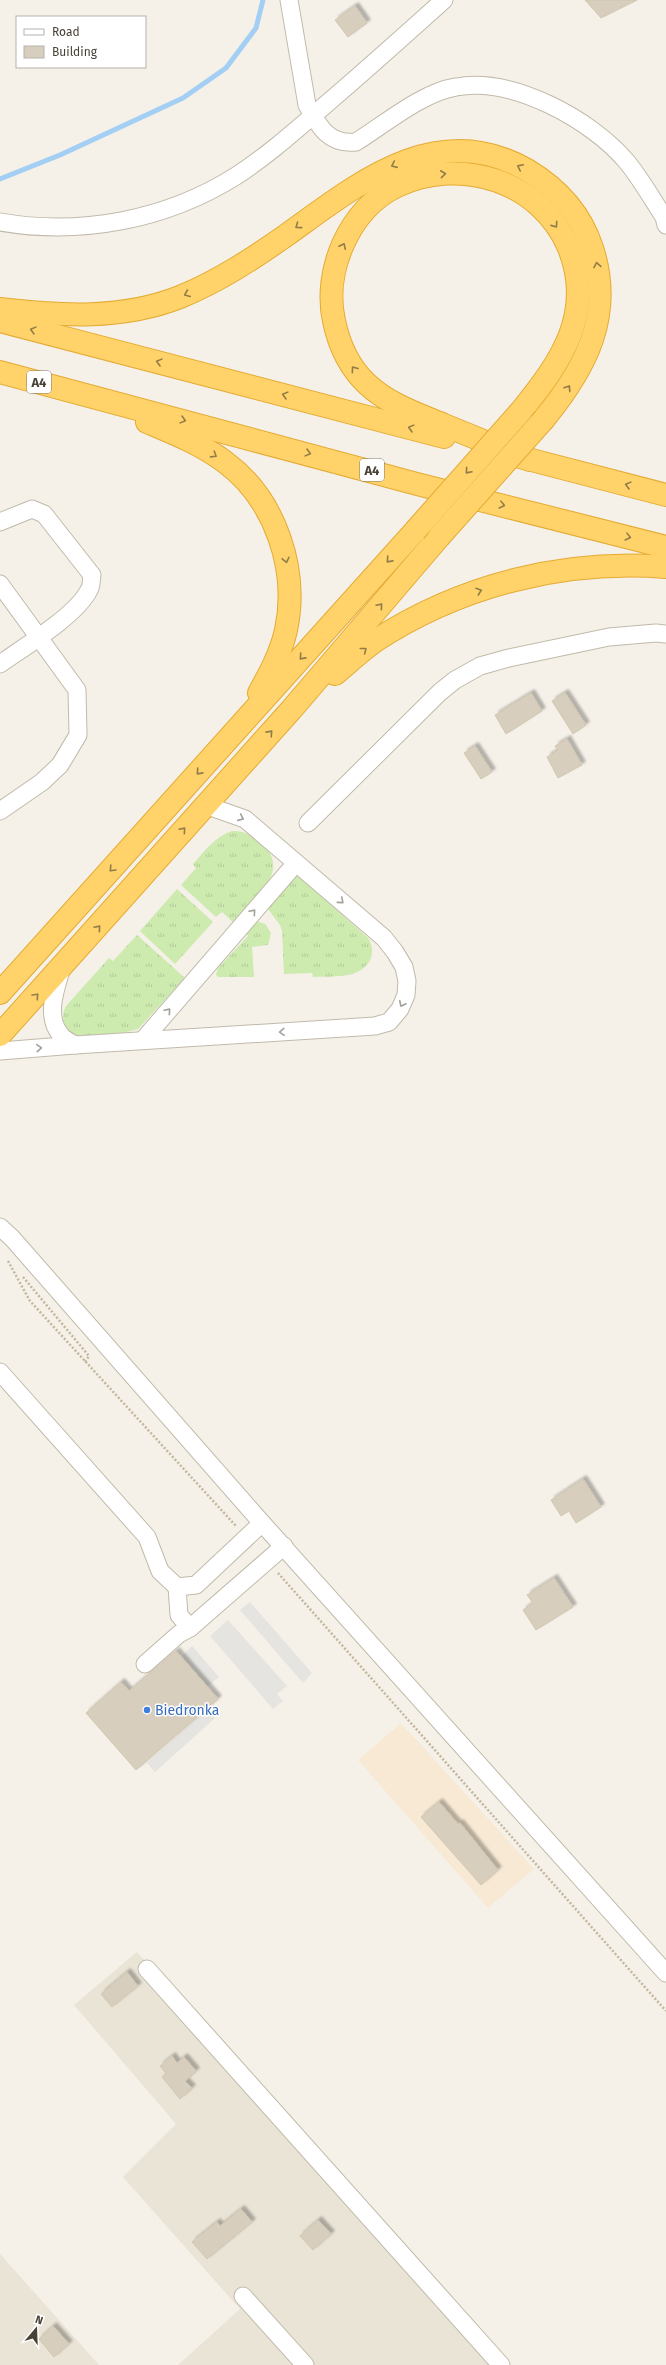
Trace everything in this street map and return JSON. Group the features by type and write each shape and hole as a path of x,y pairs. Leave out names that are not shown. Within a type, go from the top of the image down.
{"highway":[{"path":"0,309 64,315 103,314 136,310 177,298 239,267 359,183 398,163 448,152 482,153 520,166 550,185 577,217 584,228 596,262 599,280 598,314 590,348 572,382 544,419 439,537 291,710 0,1035"},
{"path":"0,993 415,531 521,411 556,364 574,325 578,294 577,276 567,244 556,226 532,199 506,183 489,177 467,173 431,175 397,186 384,193 362,214 353,226 337,258 333,275 331,307 340,344 348,360 368,385 405,409 530,460"},
{"path":"0,321 666,495"},
{"name":"A4","path":"0,372 417,484 666,547"},
{"path":"77,392 188,440 225,462 252,490 269,514 279,535 287,567 289,586 286,629 275,662 264,683 225,743"},
{"path":"291,710 373,642 428,611 465,596 533,575 569,569 600,565 666,567"}],"street":[{"path":"290,0 305,94 313,116 332,140 343,143 356,142 424,99 456,86 476,85 516,91 535,98 581,123 606,142 627,162 664,218 666,225"},
{"path":"0,222 43,227 81,226 127,220 157,213 198,197 237,176 313,116 444,0"},
{"path":"0,522 32,509 44,514 92,575 90,589 78,604 64,617 0,664"},
{"path":"0,584 77,690 78,735 60,765 42,782 0,811"},
{"path":"308,823 440,692 455,680 480,666 609,637 656,632 666,634"},
{"path":"0,1051 143,1040 375,1026 389,1022 400,1009 406,995 407,981 404,967 384,938 245,819 205,805"},
{"path":"143,1040 296,863"},
{"path":"62,967 52,1004 55,1025 60,1035 75,1045"},
{"path":"0,1220 6,1232 262,1523 666,1973"},
{"path":"0,1372 147,1537 160,1571 177,1587 179,1615 190,1628"},
{"path":"177,1587 196,1585 262,1523"},
{"path":"144,1664 179,1634 190,1628 284,1546"},
{"path":"147,1969 501,2365"},
{"path":"243,2296 304,2365"}],"path":[{"path":"4,1255 30,1301 246,1538"},
{"path":"267,1561 666,2011"}],"shaded area":[{"path":"250,1602 312,1673 303,1683 240,1610"},
{"path":"228,1620 287,1686 277,1694 283,1701 273,1709 210,1636"},
{"path":"192,1646 219,1677 208,1686 182,1656"},
{"path":"207,1709 215,1718 155,1772 147,1763"},
{"path":"401,1723 534,1869 488,1908 358,1760"},
{"path":"137,1952 508,2365 178,2365 240,2309 123,2177 176,2124 74,2005"},
{"path":"0,2254 99,2365 0,2365"}],"green space":[{"path":"232,831 245,833 252,836 262,844 270,854 273,865 272,875 266,886 259,896 234,923 222,912 216,917 181,885 196,868 193,864 206,849 220,837"},
{"path":"296,876 301,878 368,938 371,945 372,955 367,965 361,970 337,976 313,977 312,973 284,974 282,931 280,925 268,909"},
{"path":"177,889 213,922 175,964 140,931"},
{"path":"257,921 265,924 271,933 268,945 252,947 254,977 218,977 216,975 218,968 248,936 244,932"},
{"path":"137,935 185,978 138,1029 123,1033 79,1036 74,1034 67,1028 63,1020 66,1006 109,958 113,961"}],"building":[{"path":"585,0 637,0 601,18"},
{"path":"355,6 367,23 348,37 335,20"},
{"path":"531,693 542,711 506,734 495,715"},
{"path":"565,693 586,725 573,734 552,701"},
{"path":"567,739 582,765 558,778 547,757 558,750 555,746"},
{"path":"475,746 492,772 481,779 464,753"},
{"path":"583,1479 601,1507 576,1523 569,1511 561,1516 551,1500"},
{"path":"554,1578 573,1607 536,1630 523,1610 533,1603 527,1595"},
{"name":"Biedronka","path":"176,1651 218,1699 136,1770 86,1713 121,1682 129,1691"},
{"path":"439,1802 458,1824 460,1823 498,1870 481,1885 421,1817"},
{"path":"127,1972 138,1986 112,2007 101,1994"},
{"path":"172,2056 177,2063 184,2057 196,2071 185,2081 192,2088 180,2099 162,2077 166,2073 160,2066"},
{"path":"241,2209 252,2222 207,2259 192,2242 217,2222 220,2226"},
{"path":"318,2220 331,2234 313,2250 300,2236"},
{"path":"53,2326 69,2344 54,2357 39,2339"}],"waterway":[{"path":"0,179 60,155 183,98 226,68 256,28 263,0"}],"place":[{"name":"Biedronka","path":"147,1710"}]}
